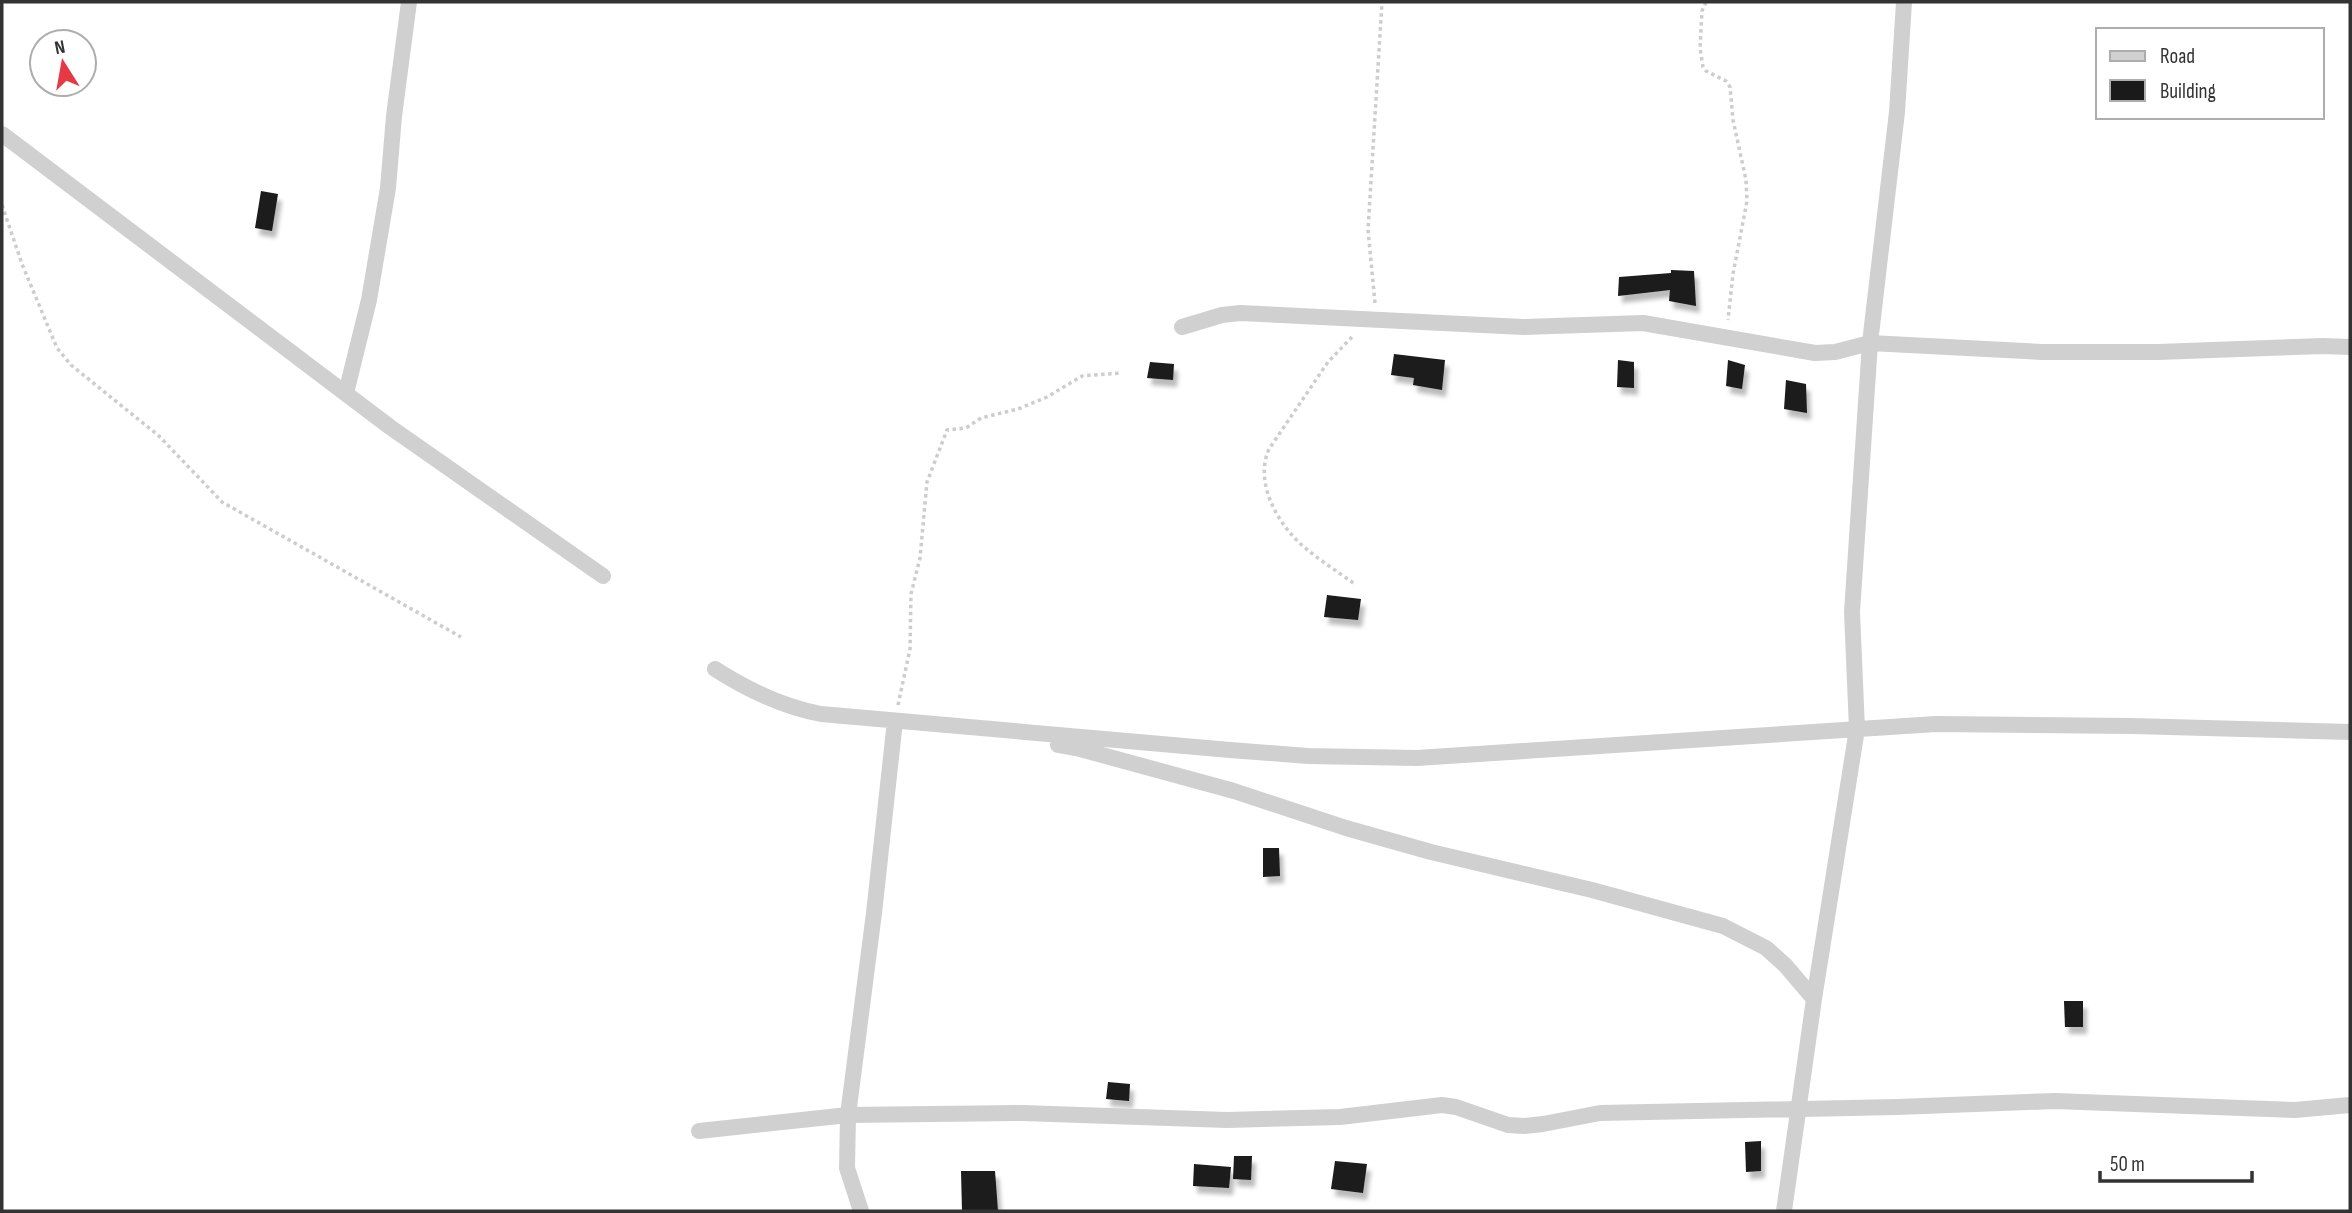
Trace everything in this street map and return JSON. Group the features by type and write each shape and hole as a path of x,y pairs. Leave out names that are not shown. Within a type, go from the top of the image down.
{"street":[{"path":"346,393 369,300 388,188 394,116 409,2"},
{"path":"1784,1211 1857,729 1852,612 1870,343 1897,112 1904,2"},
{"path":"3,137 421,450 603,576"},
{"path":"1182,327 1222,315 1240,313 1523,327 1643,323 1815,353 1835,352 1870,343 2042,352 2350,347"},
{"path":"715,669 768,699 799,710 1138,743 1295,755 1417,758 1949,724 2350,732"},
{"path":"861,1211 847,1168 848,1115 895,720"},
{"path":"918,722 1080,749 1234,791 1346,828 1431,852 1592,890 1723,926 1766,948 1785,965 1814,999"},
{"path":"699,1131 848,1115 1022,1113 1227,1120 1340,1117 1441,1105 1456,1107 1508,1125 1524,1126 1600,1114 2055,1101 2295,1110 2350,1105"}],"path":[{"path":"1356,586 1292,535 1269,499 1265,464 1269,449 1328,362 1372,320 1368,230 1382,2"},
{"path":"1706,2 1702,11 1700,48 1703,67 1726,81 1730,87 1733,120 1746,180 1747,201 1733,274 1726,338"},
{"path":"2,205 22,264 57,348 71,365 159,436 222,502 461,637"},
{"path":"895,720 909,649 911,594 920,558 927,482 947,430 966,428 981,418 1037,401 1082,376 1122,373"}],"building":[{"path":"261,191 278,194 272,231 255,228"},
{"path":"1671,270 1694,271 1696,306 1669,301 1670,290 1618,296 1619,277 1671,273"},
{"path":"1394,354 1445,360 1442,390 1413,385 1414,378 1391,375"},
{"path":"1618,360 1634,362 1634,388 1617,387"},
{"path":"1728,360 1745,365 1742,389 1726,386"},
{"path":"1150,362 1174,364 1173,380 1147,378"},
{"path":"1786,380 1806,384 1807,413 1784,409"},
{"path":"1327,595 1361,599 1358,620 1324,617"},
{"path":"1263,848 1279,848 1280,876 1263,877"},
{"path":"2064,1001 2083,1001 2083,1027 2065,1027"},
{"path":"1108,1082 1130,1084 1129,1101 1106,1099"},
{"path":"1761,1141 1761,1171 1746,1172 1745,1142"},
{"path":"1234,1156 1252,1156 1251,1180 1233,1179"},
{"path":"1335,1161 1367,1164 1363,1193 1331,1189"},
{"path":"1194,1164 1231,1167 1229,1188 1193,1186"},
{"path":"961,1171 995,1171 998,1211 962,1211"}]}
